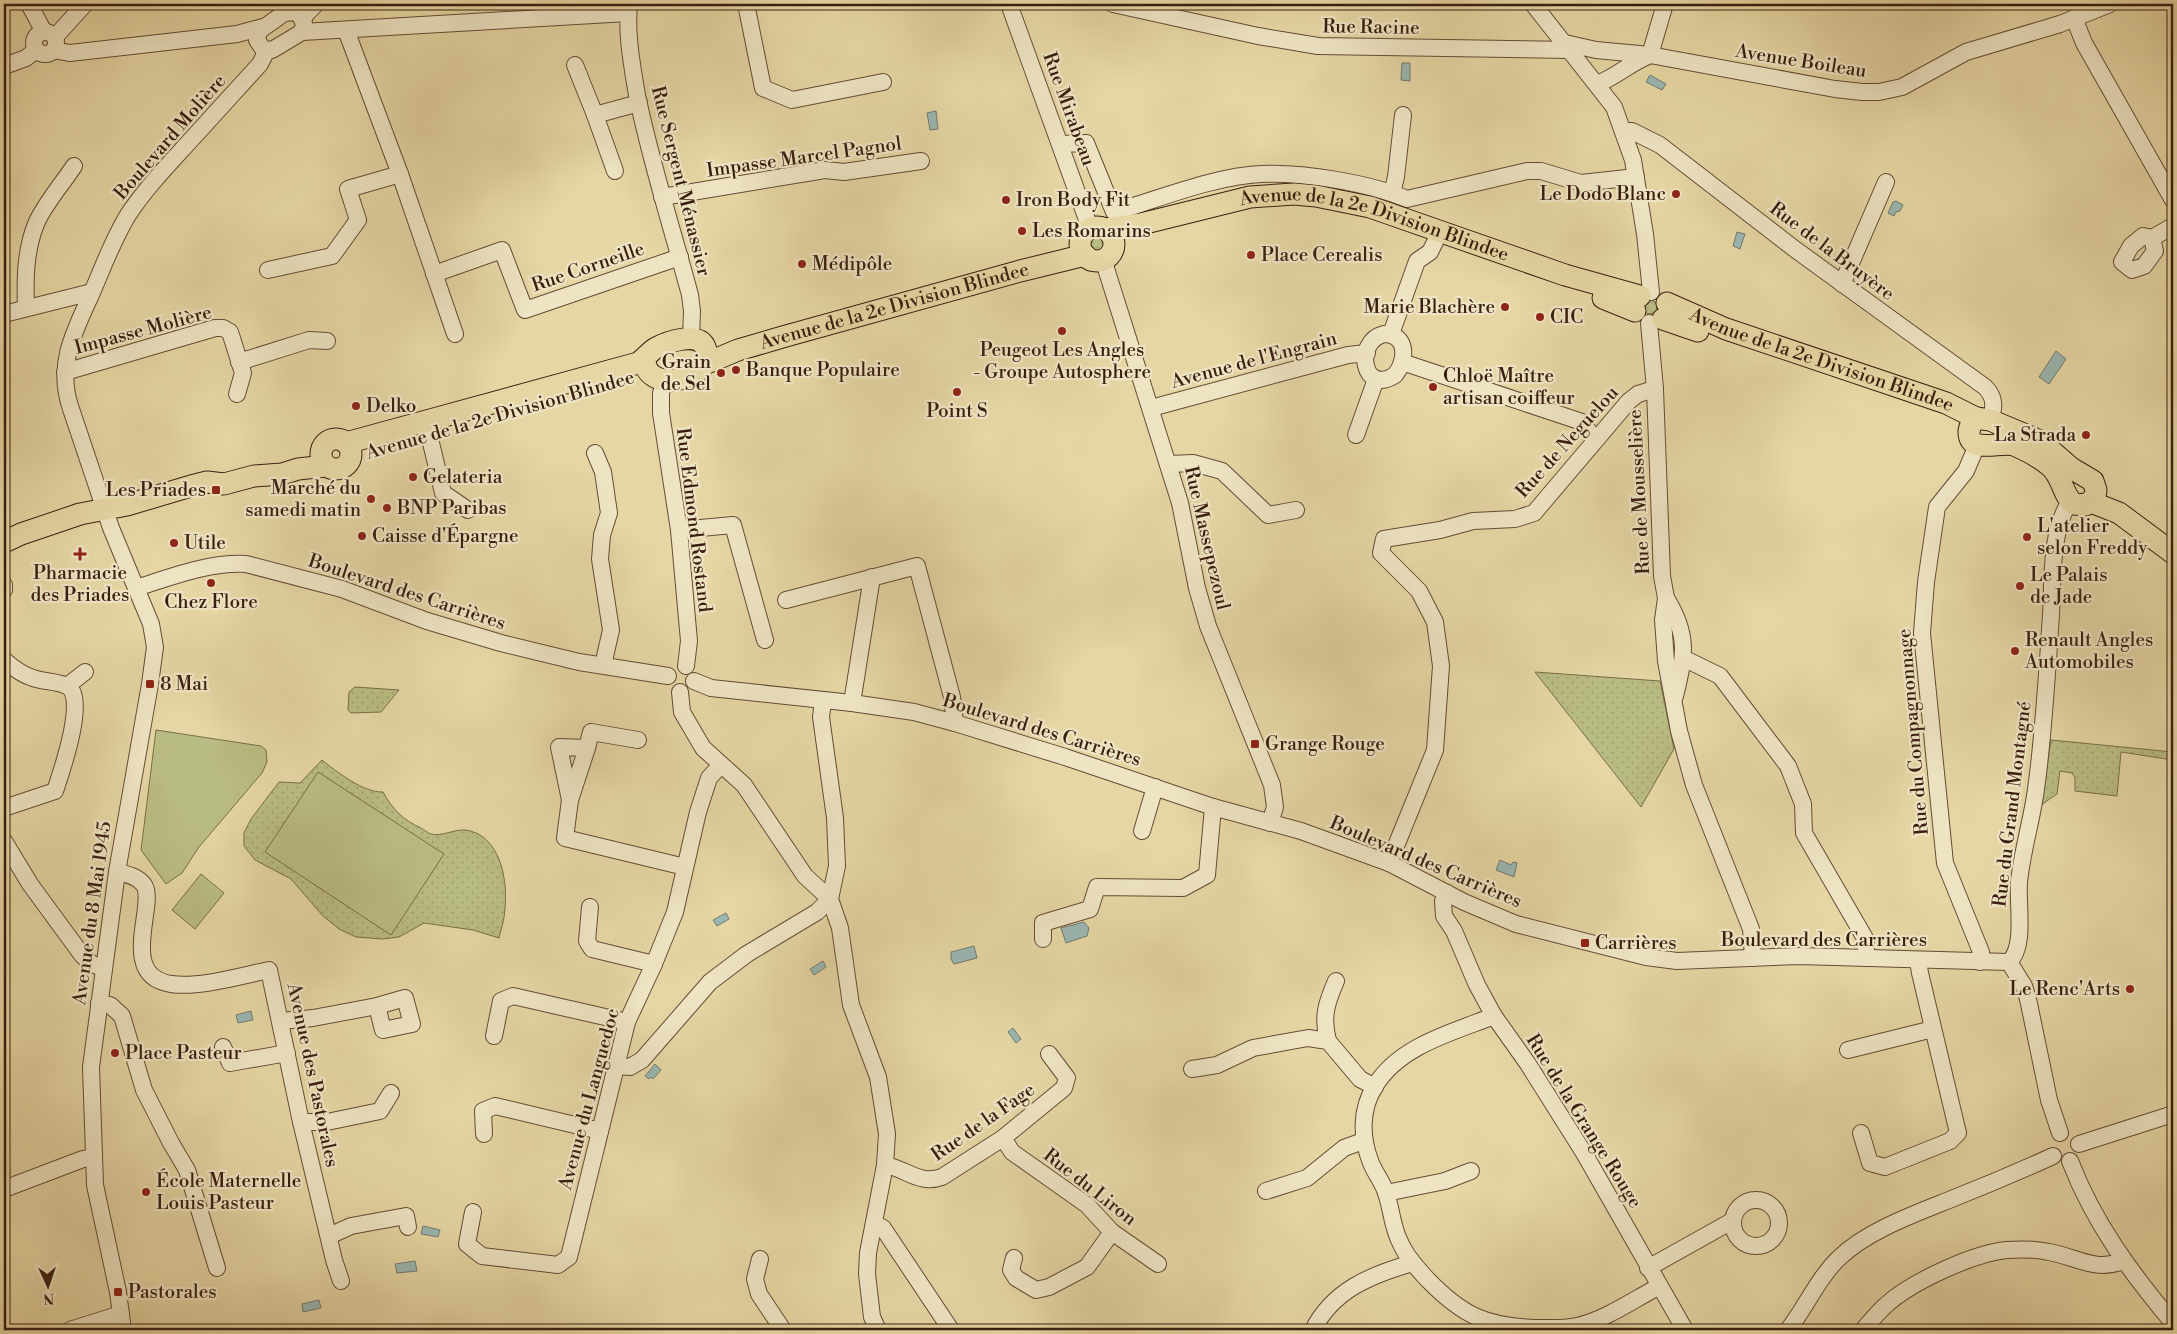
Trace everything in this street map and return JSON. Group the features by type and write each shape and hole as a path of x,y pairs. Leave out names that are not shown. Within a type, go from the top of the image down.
{"main road":[{"name":"Avenue de la 2e Division Blindee","path":"700,348 738,350 1020,270 1096,243 1133,226 1250,197 1294,194 1316,196 1370,207 1565,275 1938,411 1952,419 1978,429 2040,441 2076,471 2092,481 2085,498"},
{"name":"Avenue de la 2e Division Blindee","path":"1096,243 1125,240 1234,210 1272,204 1312,204 1352,213 1596,296 1651,307"},
{"path":"660,346 700,348 700,371 694,374 654,371 649,353 660,346"},
{"name":"Avenue de la 2e Division Blindee","path":"107,515 127,505 191,486 207,482 224,484 254,476 278,464 324,458 331,440 341,440 348,451 373,449 427,428 638,363 654,371"},
{"path":"1978,429 1984,446 2000,443 2007,444 2032,454 2051,467 2085,498 2119,514 2173,553"},
{"path":"2085,498 2126,503 2173,538"},
{"path":"5,542 23,542 45,538 107,515"}],"street":[{"path":"30,4 51,40 69,53 237,34 262,39 276,48 303,26 306,14 316,4"},
{"path":"4,66 26,58 36,50 45,54 51,40 85,4"},
{"path":"746,4 763,88 792,100 882,82"},
{"name":"Rue Mirabeau","path":"1010,4 1096,243"},
{"name":"Rue Racine","path":"1113,4 1258,36 1318,46 1542,49 1557,52 1565,43 1612,52"},
{"name":"Rue de Mousselière","path":"1533,4 1614,107 1624,131 1636,177 1645,234 1651,307 1662,576 1666,598 1663,620 1666,661 1679,731 1694,785 1751,929 1753,958"},
{"path":"1612,52 1605,57 1597,69 1597,84 1611,79 1634,62 1650,55 1665,4"},
{"name":"Avenue Boileau","path":"1612,52 1650,55 1835,89 1879,92 1902,86 1966,52 2074,18 2110,4"},
{"path":"262,39 291,8 297,13 303,26"},
{"path":"303,26 346,30 628,9"},
{"name":"Rue Sergent Ménassier","path":"628,9 628,37 647,143 690,295 700,348"},
{"path":"2074,18 2084,43 2173,200"},
{"path":"346,30 400,174 455,334"},
{"name":"Boulevard Molière","path":"107,515 65,390 64,372 74,332 117,235 139,200 176,156 260,64 266,56 262,39"},
{"path":"575,64 614,171"},
{"path":"1614,107 1622,72"},
{"path":"594,115 639,103"},
{"path":"1392,192 1396,177 1403,115"},
{"name":"Rue de la Bruyère","path":"1624,131 1632,131 1660,145 1842,284 1985,387 1991,393 1994,410 1978,429"},
{"path":"1061,144 1086,143 1114,212 1222,180 1261,174 1324,178 1392,192 1407,199 1527,171 1541,171 1581,183 1636,177"},
{"name":"Impasse Marcel Pagnol","path":"662,197 825,170 844,172 921,161"},
{"path":"26,308 25,276 29,247 36,223 74,166"},
{"path":"268,270 332,256 358,220 348,189 400,174"},
{"path":"1842,284 1886,182"},
{"path":"2152,238 2173,226"},
{"path":"1391,334 1417,261 1430,252 1435,242"},
{"name":"Rue Massepezoul","path":"1096,243 1169,464 1180,503 1197,588 1208,626 1272,785 1275,807 1270,823"},
{"name":"Rue Corneille","path":"434,274 502,250 525,310 680,257"},
{"path":"4,314 92,292"},
{"name":"Impasse Molière","path":"64,372 215,328 222,328 230,332 243,373 237,394"},
{"path":"1384,334 1391,334 1403,344 1404,355 1402,362 1399,370 1390,378 1376,379 1366,370 1365,359 1367,353 1374,338 1384,334"},
{"path":"239,362 308,340 327,341"},
{"name":"Avenue de l'Engrain","path":"1151,408 1348,355 1367,353"},
{"path":"1402,362 1582,422 1595,440"},
{"name":"Rue Edmond Rostand","path":"654,371 661,393 661,413 679,530 689,641 686,666"},
{"path":"1356,435 1376,379"},
{"name":"Rue de Neguelou","path":"1389,863 1435,750 1441,666 1435,622 1419,591 1381,553 1384,539 1440,530 1474,521 1515,518 1534,513 1629,401 1638,394 1654,389"},
{"path":"427,428 443,493 468,510"},
{"name":"Rue du Compagnonnage","path":"1978,429 1966,471 1937,507 1926,582 1922,633 1945,863 1981,952 1980,962"},
{"path":"594,453 603,472 609,513 602,535 600,559 611,630 603,665"},
{"path":"1169,464 1193,463 1222,471 1268,515 1296,510"},
{"name":"Rue du Grand Montagné","path":"2009,962 2016,956 2019,945 2021,860 2036,790 2043,726 2055,552 2061,517 2085,498"},
{"name":"Avenue du 8 Mai 1945","path":"107,515 152,624 154,660 117,872 103,968 92,1066 94,1157 98,1205 112,1259 122,1322"},
{"path":"679,530 734,525 765,640"},
{"name":"Boulevard des Carrières","path":"136,588 220,565 231,563 246,564 342,590 427,621 501,643 579,662 668,676"},
{"path":"786,600 917,566 952,697 956,723"},
{"path":"852,703 872,578"},
{"path":"4,585 4,590"},
{"name":"Rue de Mousselière","path":"1666,598 1677,616 1684,645 1684,658 1674,698"},
{"path":"1684,658 1720,676 1788,766 1803,804 1804,833 1866,940 1866,958"},
{"path":"4,660 33,678 67,686 74,692 75,701 69,750 55,791 4,808"},
{"path":"676,666 686,666 693,672 694,681 691,687 680,692 670,687 668,676 669,672 676,666"},
{"path":"67,686 85,672"},
{"name":"Boulevard des Carrières","path":"694,681 711,688 852,703 914,712 956,723 1155,786 1213,807 1301,831 1389,863 1464,902 1516,924 1646,958 1677,961 1753,958 1866,958 2009,962"},
{"path":"680,692 680,704 685,718 703,748 720,766 744,786 805,876 830,899 840,928 851,1005 878,1077 887,1134 885,1165 868,1253 872,1317 878,1330"},
{"path":"616,1066 630,1067 642,1060 710,982 747,954 817,912 830,899 837,866 835,818 821,717 823,700"},
{"path":"638,740 591,732 570,800 565,838 685,867"},
{"path":"570,800 559,747 587,748"},
{"name":"Avenue du Languedoc","path":"473,1212 467,1244 482,1256 558,1265 569,1257 627,1022 654,964 675,912 709,778 720,766"},
{"path":"1142,831 1155,786"},
{"path":"1043,939 1044,923 1090,909 1096,887 1183,888 1207,875 1213,807"},
{"path":"4,840 30,884 82,955 92,964 103,968"},
{"name":"Avenue des Pastorales","path":"117,872 139,879 145,886 142,947 143,957 152,974 168,984 181,985 270,970 301,1122 334,1260 341,1281"},
{"name":"Rue de la Grange Rouge","path":"1447,893 1443,901 1444,916 1454,931 1477,985 1494,1016 1528,1064 1584,1152 1658,1287 1685,1330"},
{"path":"1454,931 1455,916 1458,908 1464,902"},
{"path":"590,907 587,941 592,949 654,964"},
{"path":"1861,1133 1870,1163 1885,1167 1950,1141 1958,1133 1918,960"},
{"path":"2009,962 2024,986 2028,999 2049,1100 2060,1133"},
{"path":"1336,981 1328,1000 1323,1023 1328,1041 1360,1078 1375,1087"},
{"path":"494,1036 501,1001 512,996 627,1022"},
{"path":"99,1003 110,1005 122,1016 144,1090 171,1144 187,1170 217,1268"},
{"path":"281,1021 314,1018 376,1006"},
{"path":"1494,1016 1421,1046 1396,1062 1375,1087 1364,1120 1363,1141 1386,1193 1391,1218 1400,1244 1412,1263 1443,1295 1468,1314 1488,1323 1517,1327 1551,1328 1577,1326 1603,1316 1658,1287"},
{"path":"1848,1050 1933,1029"},
{"path":"1192,1069 1217,1066 1253,1048 1284,1041 1308,1038 1328,1041"},
{"path":"224,1047 230,1063 287,1054"},
{"name":"Rue de la Fage","path":"885,1165 924,1180 932,1181 942,1177 1002,1138 1064,1088 1067,1078 1049,1054"},
{"path":"301,1122 327,1122 380,1111 391,1093"},
{"path":"484,1134 483,1111 495,1106 600,1132"},
{"path":"2079,1144 2173,1114"},
{"path":"2060,1133 2070,1133 2079,1144 2079,1152 2070,1161 2061,1161 2053,1156 2051,1143 2060,1133"},
{"name":"Rue du Liron","path":"1002,1138 1012,1152 1087,1205 1112,1232 1158,1264"},
{"path":"1266,1191 1306,1178 1344,1148 1363,1141"},
{"path":"1788,1330 1828,1271 1839,1258 1858,1243 1918,1213 2030,1168 2053,1156"},
{"path":"4,1189 83,1159 94,1157"},
{"path":"2070,1161 2098,1218 2123,1261 2173,1323"},
{"path":"1386,1193 1445,1181 1471,1171"},
{"path":"329,1236 352,1226 406,1216 408,1227"},
{"path":"1648,1268 1732,1221"},
{"path":"874,1223 883,1228 951,1330"},
{"path":"1014,1258 1011,1270 1016,1278 1036,1290 1048,1287 1087,1267 1112,1232"},
{"path":"1863,1330 1886,1305 1909,1288 1954,1266 1988,1254 2007,1250 2049,1252 2095,1266 2109,1266 2123,1261"},
{"path":"760,1259 755,1278 759,1294 783,1330"},
{"path":"1312,1330 1321,1314 1334,1300 1356,1285 1388,1270 1412,1263"},
{"path":"70,1330 122,1322"}],"green space":[{"path":"1097,237 1102,239 1104,244 1102,249 1097,251 1092,249 1090,244 1092,239"},
{"path":"1650,300 1655,302 1657,307 1655,312 1650,314 1645,312 1643,307 1645,302"},
{"path":"1535,672 1660,681 1674,749 1641,807"},
{"path":"355,687 399,690 381,712 351,713 348,710 349,692"},
{"path":"156,730 261,746 266,750 267,762 262,773 199,847 182,873 166,884 141,850"},
{"path":"2051,740 2173,752 2173,760 2121,752 2117,796 2075,791 2075,778 2072,773 2060,771 2057,794 2041,805"},
{"path":"322,760 343,776 359,785 383,792 390,804 399,813 430,834 439,835 465,830 477,833 486,840 494,849 499,860 505,885 505,912 499,938 473,930 424,923 399,937 382,939 356,937 339,929 323,916 291,879 255,860 244,846 244,833 251,819 279,782 300,783"},
{"path":"318,772 444,854 391,935 265,852"},
{"path":"201,874 224,893 195,929 172,910"}],"water":[{"path":"1402,63 1410,63 1410,81 1401,80"},
{"path":"1650,75 1666,84 1662,90 1646,82"},
{"path":"936,111 938,129 930,130 927,113"},
{"path":"1896,201 1903,205 1894,216 1888,213 1893,202"},
{"path":"1737,232 1745,234 1740,249 1733,246"},
{"path":"2056,351 2066,359 2049,384 2039,377"},
{"path":"1500,860 1511,865 1513,862 1517,863 1514,877 1496,870"},
{"path":"726,913 729,919 717,926 713,920"},
{"path":"1084,922 1089,928 1087,936 1066,943 1061,928"},
{"path":"974,946 977,958 954,964 951,959 951,952"},
{"path":"823,961 826,967 814,975 810,969"},
{"path":"251,1011 253,1020 238,1023 236,1015"},
{"path":"1013,1028 1021,1039 1016,1043 1008,1032"},
{"path":"655,1064 661,1070 653,1079 651,1077 649,1079 645,1076"},
{"path":"423,1226 440,1230 438,1237 421,1234"},
{"path":"415,1261 417,1271 397,1273 395,1264"},
{"path":"319,1300 321,1308 303,1312 302,1304"}],"place":[{"name":"Le Dodo Blanc","path":"1676,194"},
{"name":"Iron Body Fit","path":"1006,200"},
{"name":"Les Romarins","path":"1022,231"},
{"name":"Place Cerealis","path":"1251,255"},
{"name":"Médipôle","path":"802,264"},
{"name":"Marie Blachère","path":"1505,307"},
{"name":"CIC","path":"1540,317"},
{"name":"Peugeot Les Angles - Groupe Autosphere","path":"1062,331"},
{"name":"Banque Populaire","path":"736,370"},
{"name":"Grain de Sel","path":"721,373"},
{"name":"Chloë Maître artisan coiffeur","path":"1433,387"},
{"name":"Point S","path":"957,392"},
{"name":"Delko","path":"356,406"},
{"name":"La Strada","path":"2086,435"},
{"name":"Gelateria","path":"413,477"},
{"name":"Les Priades","path":"216,490"},
{"name":"Marché du samedi matin","path":"371,499"},
{"name":"BNP Paribas","path":"387,508"},
{"name":"Caisse d'Épargne","path":"362,536"},
{"name":"L'atelier selon Freddy","path":"2027,537"},
{"name":"Utile","path":"174,543"},
{"name":"Pharmacie des Priades","path":"80,554"},
{"name":"Chez Flore","path":"211,583"},
{"name":"Le Palais de Jade","path":"2020,586"},
{"name":"Renault Angles Automobiles","path":"2015,651"},
{"name":"8 Mai","path":"150,684"},
{"name":"Grange Rouge","path":"1255,744"},
{"name":"Carrières","path":"1585,943"},
{"name":"Le Renc'Arts","path":"2130,989"},
{"name":"Place Pasteur","path":"115,1053"},
{"name":"École Maternelle Louis Pasteur","path":"146,1192"},
{"name":"Pastorales","path":"118,1292"}]}
